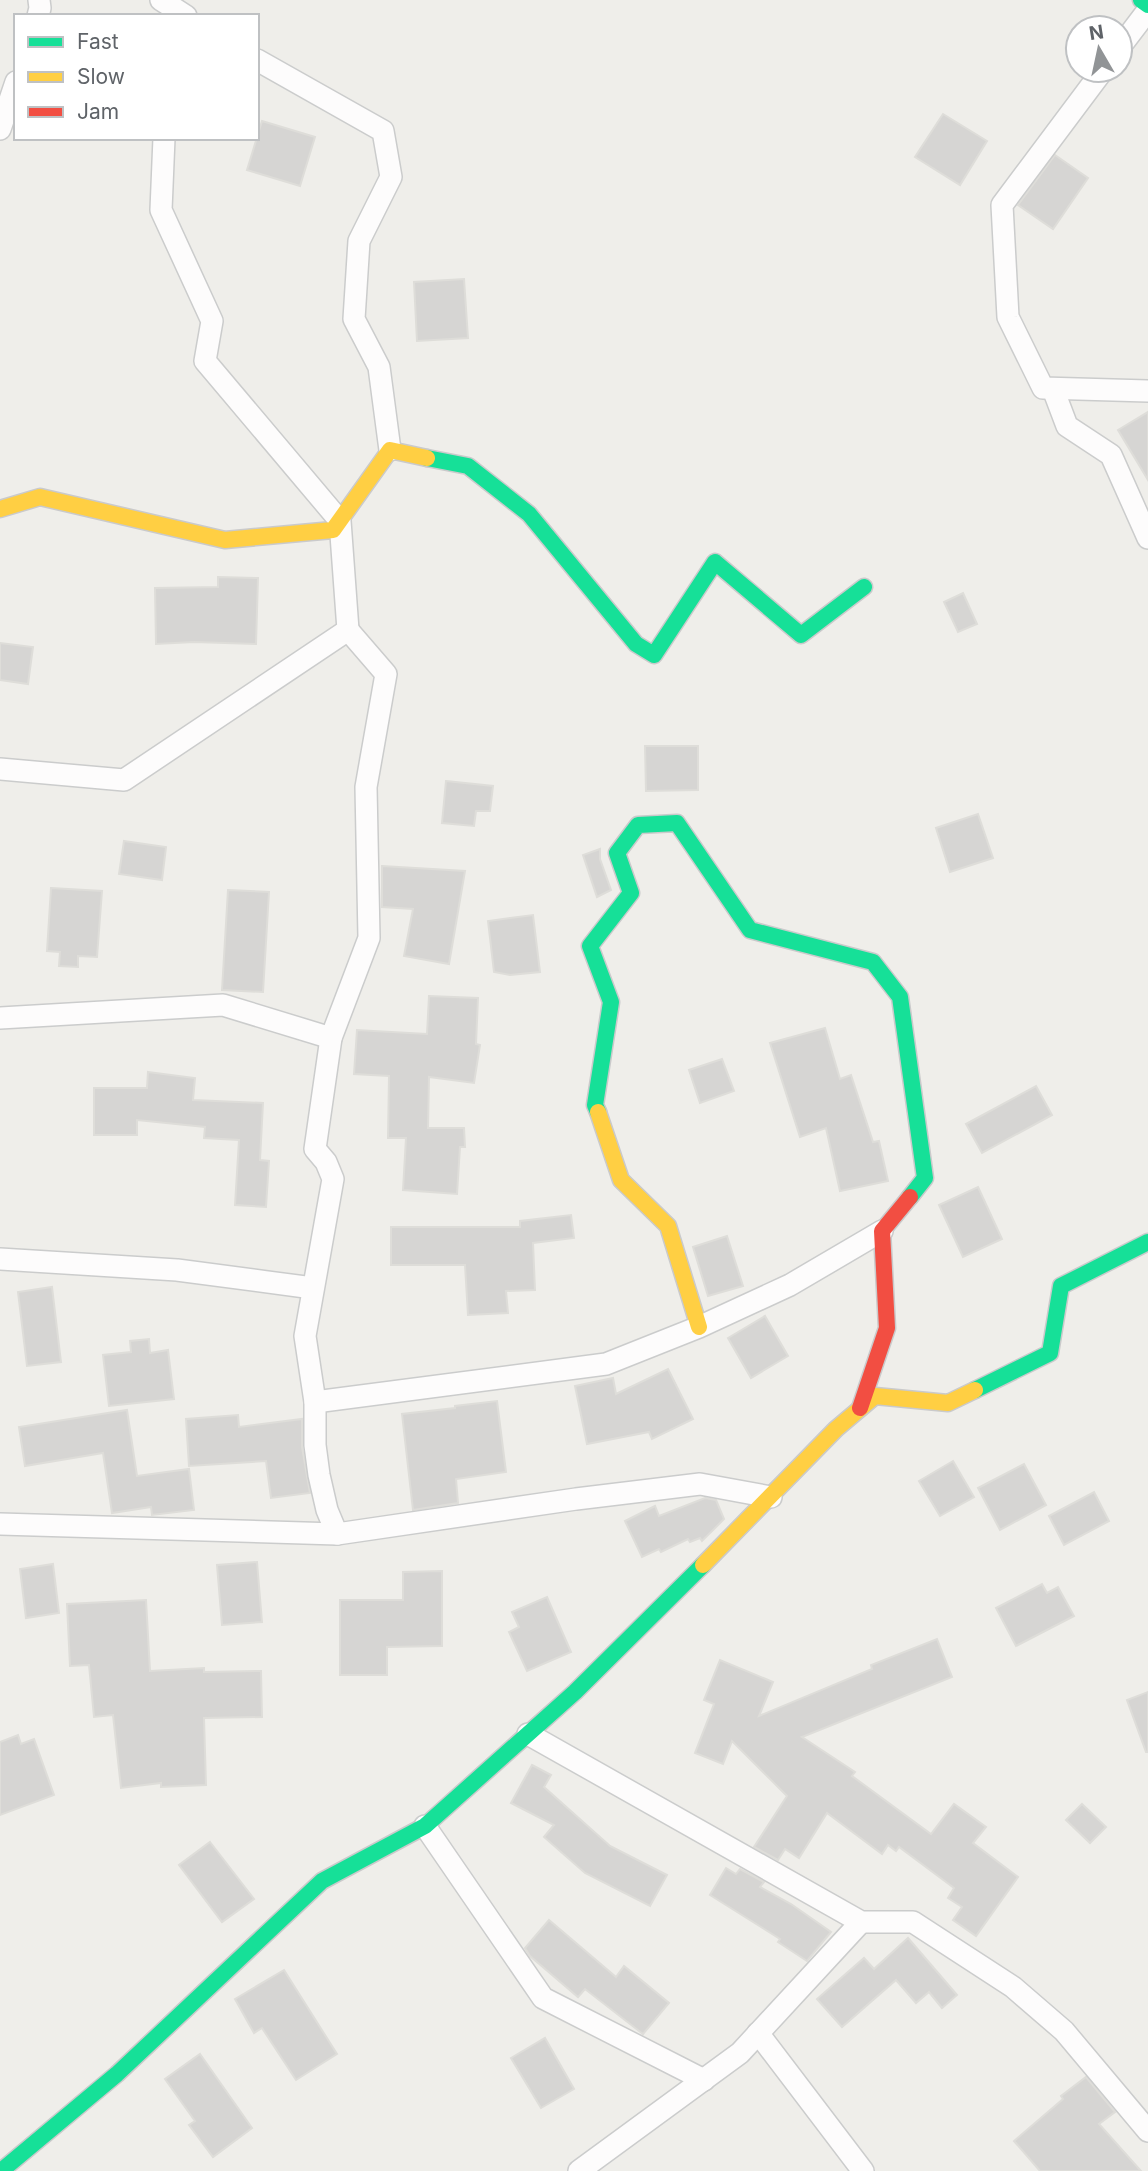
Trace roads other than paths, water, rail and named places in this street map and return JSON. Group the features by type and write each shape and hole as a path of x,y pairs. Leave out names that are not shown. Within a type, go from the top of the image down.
{"street":[{"path":"160,0 183,14"},
{"path":"1134,28 1148,8 1141,0"},
{"path":"0,509 40,497 225,540 333,530 390,450 379,367 354,319 359,240 391,177 383,131 259,61"},
{"path":"1093,84 1002,205 1008,317 1043,388 1148,391"},
{"path":"0,129 14,88"},
{"path":"164,140 161,210 212,321 205,361 340,521 348,630 386,674 366,787 369,938 331,1038 315,1149 326,1162 333,1179 305,1336 314,1402 319,1475 327,1510 337,1534"},
{"path":"1054,389 1067,426 1111,456 1148,538"},
{"path":"390,450 468,466 529,514 636,644 654,654 715,562 801,635 864,587"},
{"path":"0,769 124,780 348,630"},
{"path":"314,1402 606,1364 699,1327 790,1285 882,1231 925,1178 900,997 873,962 750,930 677,822 638,825 617,853 631,893 590,946 611,1002 594,1105 621,1180 668,1226 699,1327"},
{"path":"0,1018 222,1005 331,1038"},
{"path":"860,1408 887,1328 882,1231"},
{"path":"1,2171 117,2074 322,1881 425,1826 575,1692 860,1408 875,1396 948,1403 1050,1353 1060,1286 1148,1242"},
{"path":"0,1259 177,1270 313,1288"},
{"path":"0,1524 337,1534 700,1484 771,1497"},
{"path":"528,1734 861,1922 913,1922 1013,1987 1064,2031 1148,2131"},
{"path":"425,1826 543,1998 704,2080"},
{"path":"579,2171 740,2053 861,1922"},
{"path":"758,2034 863,2171"}]}
